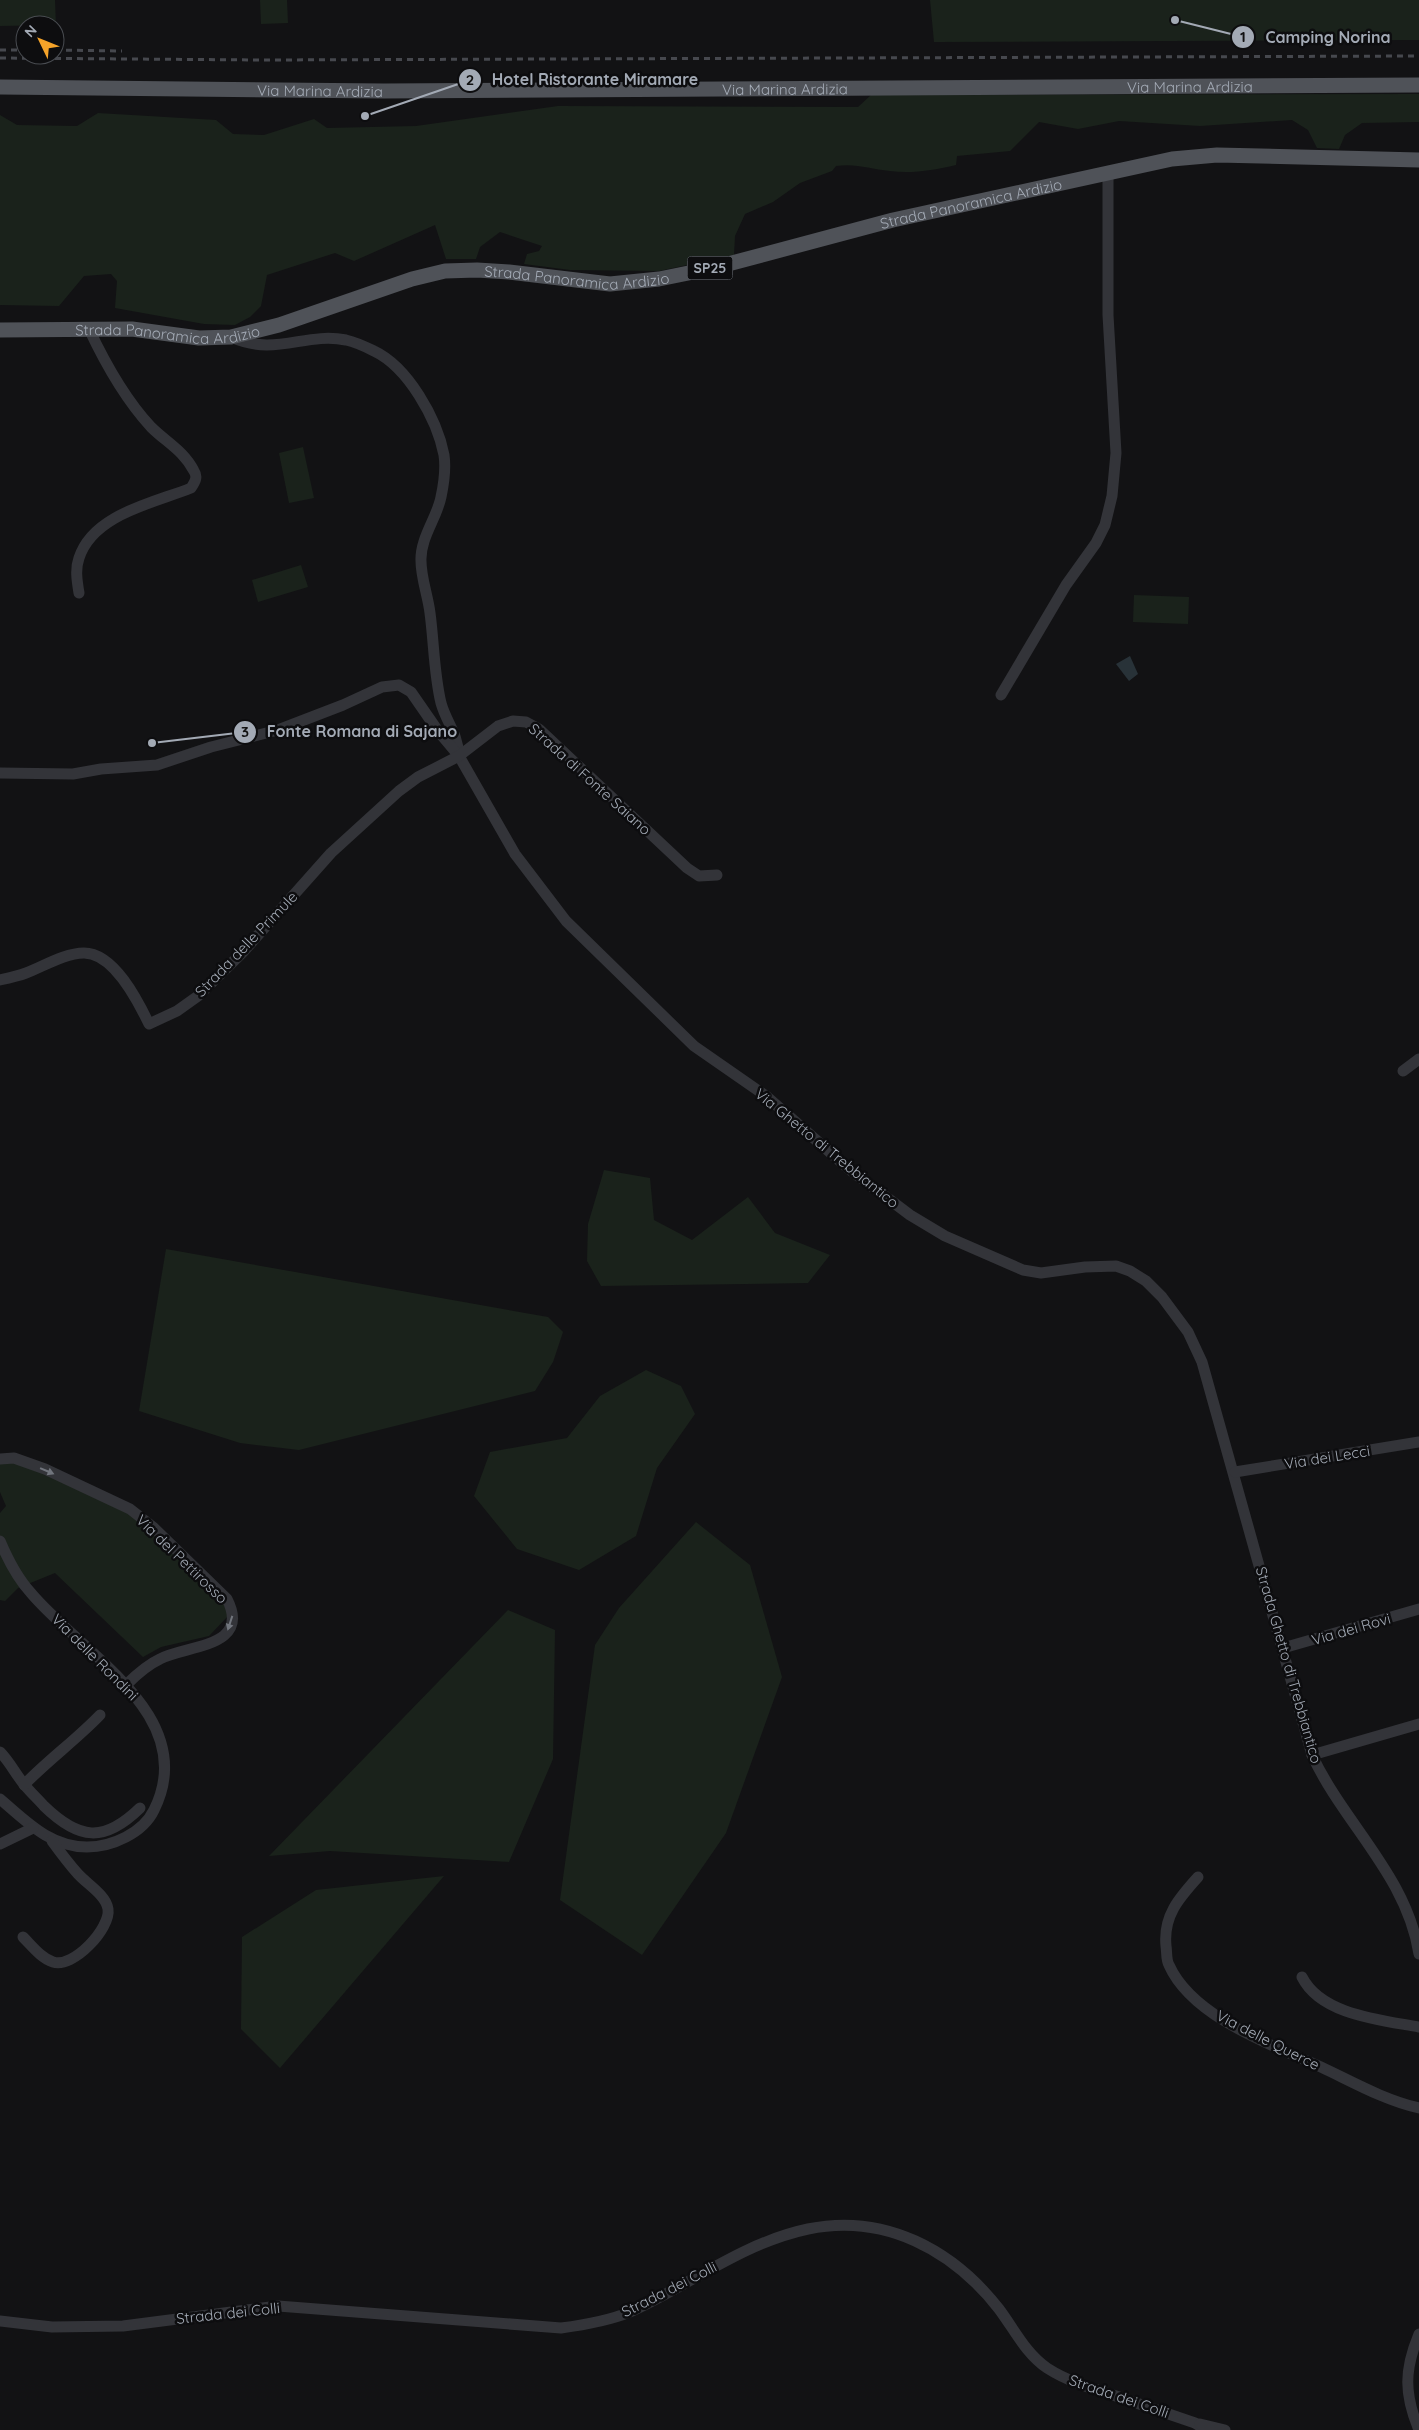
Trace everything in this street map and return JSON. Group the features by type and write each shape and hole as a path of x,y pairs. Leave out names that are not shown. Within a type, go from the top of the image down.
{"main road":[{"name":"Via Marina Ardizia","path":"0,87 384,91 1419,86"},
{"name":"Strada Panoramica Ardizio","path":"0,330 132,329 199,338 231,337 279,325 412,279 446,271 509,272 610,284 659,279 713,268 893,220 1172,159 1217,155 1419,160"}],"street":[{"path":"1001,695 1066,585 1096,543 1105,525 1112,496 1116,453 1108,315 1108,174"},
{"path":"78,593 76,572 79,558 98,529 122,514 191,488 196,481 196,472 183,454 152,427 137,410 102,358 90,329"},
{"path":"231,337 248,344 265,346 317,340 347,340 376,352 397,367 418,393 431,418 444,455 445,478 441,499 423,547 421,561 430,612 438,689 443,709 458,739 459,756"},
{"path":"0,773 73,774 157,765 179,760 211,747 278,730 343,705 382,687 399,685 410,692 459,756"},
{"name":"Strada di Fonte Saiano","path":"459,756 498,726 512,721 526,722 539,729 687,868 699,876 717,874"},
{"name":"Strada delle Primule","path":"0,980 24,974 74,954 86,952 98,956 112,967 139,1002 149,1024 177,1012 198,996 243,952 332,853 359,826 418,777 459,756"},
{"name":"Via Ghetto di Trebbiantico","path":"459,756 515,854 566,921 694,1046 766,1096 849,1169 910,1215 944,1236 1023,1270 1041,1273 1085,1267 1116,1266 1130,1271 1146,1281 1162,1297 1188,1332 1202,1362 1234,1472"},
{"path":"1403,1071 1419,1058"},
{"name":"Via dei Lecci","path":"1234,1472 1419,1442"},
{"name":"Via del Pettirosso","path":"0,1459 14,1458 130,1509 153,1527 228,1599 233,1610 232,1622 227,1632 218,1640 206,1646 180,1651 160,1658 126,1684"},
{"name":"Strada Ghetto di Trebbiantico","path":"1234,1472 1312,1755 1324,1781 1344,1812 1385,1866 1405,1905 1419,1952"},
{"name":"Via delle Rondini","path":"0,1541 17,1576 31,1594 126,1684 140,1702 154,1724 162,1746 165,1773 161,1796 151,1816 136,1831 117,1841 97,1847 75,1847 52,1841 33,1828 0,1799"},
{"name":"Via dei Rovi","path":"1283,1648 1419,1609"},
{"path":"24,1785 53,1755 75,1741 100,1715"},
{"path":"1312,1755 1419,1724"},
{"path":"0,1752 24,1785 61,1822 77,1831 95,1833 112,1828 128,1820 140,1808"},
{"path":"0,1844 33,1828"},
{"path":"24,1937 45,1958 54,1963 65,1963 75,1958 104,1928 108,1918 108,1907 103,1899 80,1877 52,1841"},
{"name":"Via delle Querce","path":"1198,1877 1175,1903 1169,1915 1165,1938 1168,1964 1182,1986 1225,2020 1251,2035 1386,2098 1419,2108"},
{"path":"1302,1977 1308,1988 1323,2002 1369,2018 1419,2028"},
{"name":"Strada dei Colli","path":"0,2321 52,2327 123,2326 278,2306 560,2328 594,2324 630,2312 736,2254 774,2238 809,2229 843,2226 882,2229 910,2238 940,2253 968,2274 999,2309 1026,2348 1046,2367 1074,2382 1195,2423 1206,2430"},
{"path":"1419,2334 1408,2364 1407,2387 1411,2409 1419,2430"},
{"path":"1195,2423 1225,2430"}],"shaded area":[{"path":"0,0 55,0 56,15 15,15 15,26 0,26"},
{"path":"260,0 287,0 288,23 261,24"},
{"path":"930,0 1419,0 1419,40 934,42"},
{"path":"1419,94 1419,122 1362,123 1345,135 1339,149 1317,148 1308,130 1292,120 1200,126 1119,121 1078,129 1039,122 1010,151 957,156 956,165 948,167 898,172 857,166 836,166 832,171 800,183 773,202 745,214 735,236 734,255 659,271 570,270 524,264 527,254 539,251 542,246 500,232 480,247 476,259 446,259 435,225 354,261 335,253 267,275 261,306 250,317 235,325 204,324 115,308 117,281 111,274 84,276 59,306 0,305 0,115 17,125 77,126 98,113 216,120 233,134 264,135 314,119 327,128 416,126 558,106 858,107 871,95"},
{"path":"303,447 314,498 289,503 279,453"},
{"path":"301,565 308,587 258,602 252,580"},
{"path":"1134,595 1189,597 1188,624 1133,622"},
{"path":"1130,656 1138,674 1129,681 1116,664"},
{"path":"604,1170 650,1178 654,1220 692,1240 748,1197 775,1233 830,1255 808,1283 601,1286 587,1261 588,1224"},
{"path":"166,1249 548,1317 563,1332 553,1362 535,1391 299,1450 240,1443 139,1411"},
{"path":"646,1370 681,1386 695,1414 657,1468 636,1536 579,1570 517,1549 474,1496 490,1452 567,1438 600,1396"},
{"path":"9,1461 38,1470 135,1517 224,1602 228,1616 209,1636 161,1647 143,1657 55,1573 18,1588 5,1601 0,1600 0,1513 6,1506 0,1492 0,1462"},
{"path":"696,1522 750,1565 782,1677 726,1833 642,1955 560,1900 595,1645 619,1608"},
{"path":"508,1610 555,1630 553,1759 509,1862 330,1851 269,1856"},
{"path":"444,1876 280,2068 241,2029 242,1937 316,1890"}],"railway":[{"path":"0,50 15,50"},
{"path":"65,50 122,51"},
{"path":"0,58 261,60 1419,56"}],"place":[{"name":"Camping Norina","path":"1175,20"},
{"name":"Hotel Ristorante Miramare","path":"365,116"},
{"name":"Fonte Romana di Sajano","path":"152,743"}]}
